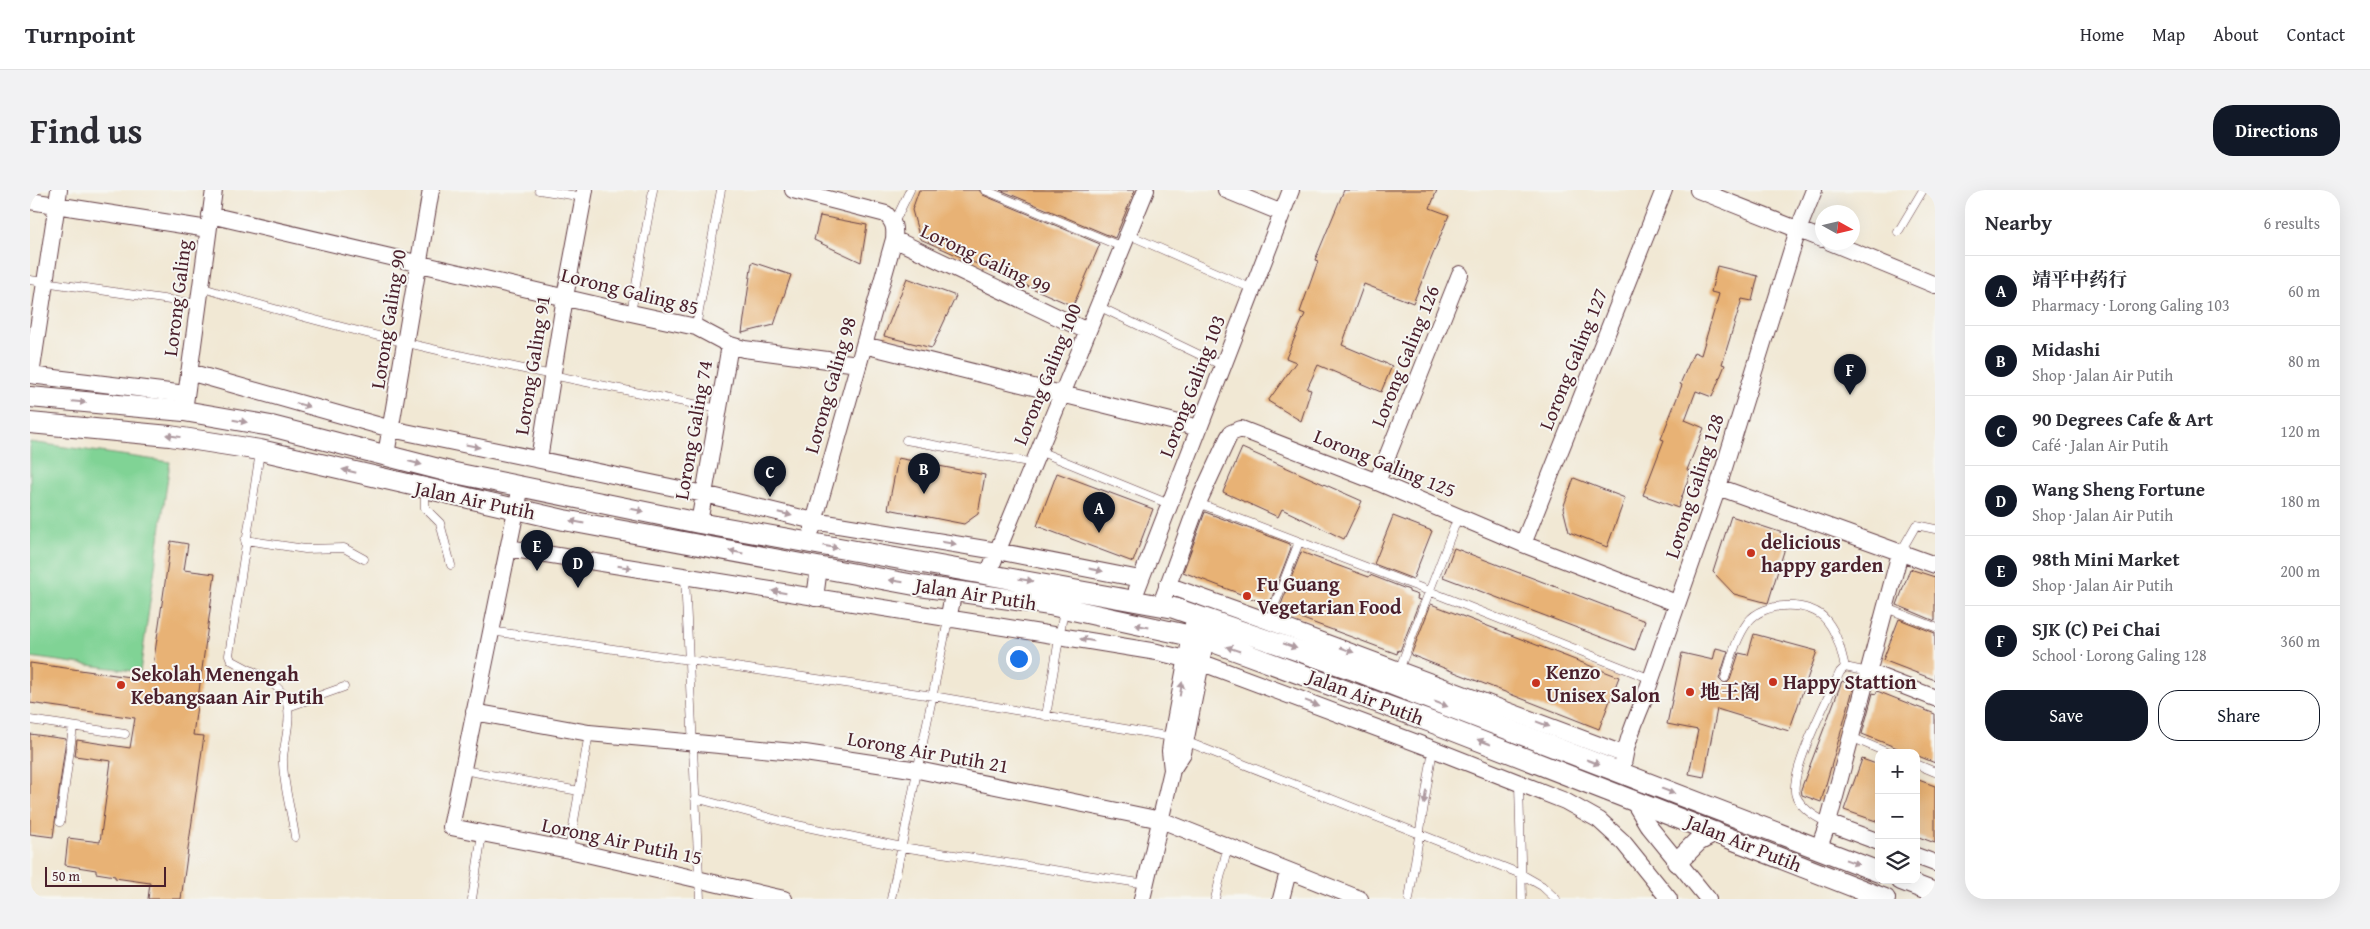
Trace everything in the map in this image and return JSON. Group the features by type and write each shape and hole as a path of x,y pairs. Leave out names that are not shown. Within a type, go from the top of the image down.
{"street":[{"name":"Lorong Galing","path":"185,403 214,190"},
{"name":"Lorong Galing 90","path":"386,455 392,429 431,190"},
{"name":"Lorong Galing 99","path":"793,190 886,214 894,231 1087,331"},
{"name":"Lorong Galing 100","path":"988,574 1146,190"},
{"path":"1226,190 1282,213"},
{"name":"Lorong Galing 103","path":"1134,599 1140,579 1291,190"},
{"name":"Lorong Galing 127","path":"1523,544 1664,190"},
{"path":"1698,190 1815,236"},
{"name":"Lorong Galing 128","path":"1623,764 1676,603 1718,487 1798,230 1814,190"},
{"name":"Lorong Galing 91","path":"539,459 565,297 585,194"},
{"name":"Lorong Galing 85","path":"30,201 58,198 209,222 420,262 631,313 696,326 730,345 760,352 858,364"},
{"path":"58,198 31,375 185,403"},
{"name":"Lorong Galing 98","path":"808,543 894,231"},
{"path":"1850,250 1935,285"},
{"name":"Lorong Galing 126","path":"1377,482 1460,274"},
{"name":"Lorong Galing 74","path":"699,523 730,345"},
{"path":"864,345 1198,428"},
{"path":"189,372 392,429 704,494 814,521 997,551 1140,579"},
{"name":"Jalan Air Putih","path":"30,397 185,403 450,472 699,523 1161,604 1202,617 1265,628 1623,764 1818,850 1875,871"},
{"name":"Jalan Air Putih","path":"30,423 170,436 260,450 516,509 819,568 1064,608 1198,638 1439,724 1885,899"},
{"name":"Lorong Galing 125","path":"1161,604 1198,503 1228,438 1231,434 1241,429 1377,482 1523,544 1676,603"},
{"path":"463,770 521,486"},
{"path":"1718,487 1935,565"},
{"path":"873,554 876,531"},
{"path":"508,548 948,620 1059,636 1193,660 1433,749 1565,801 1598,820 1623,842 1669,899"},
{"path":"1818,850 1828,823 1900,553"},
{"path":"815,598 819,568"},
{"path":"1168,586 1265,628 1399,670 1623,764 1632,799 1648,824 1708,899"},
{"path":"948,620 954,590"},
{"path":"1144,891 1172,770 1170,751 1179,739 1202,617"},
{"path":"1868,672 1935,698"},
{"name":"Lorong Air Putih 21","path":"474,712 589,733 805,753 918,770 1161,820 1360,899"},
{"path":"1433,749 1439,724"},
{"name":"Lorong Air Putih 15","path":"463,770 451,827 569,850 784,899"},
{"path":"1828,823 1875,841"},
{"path":"1678,862 1698,841 1715,832"},
{"path":"1920,857 1935,863"},
{"path":"1281,899 1288,872"},
{"path":"1911,884 1935,893"}],"lane":[{"path":"538,190 585,194"},
{"path":"631,313 653,190"},
{"path":"696,326 721,190"},
{"path":"894,231 910,190"},
{"path":"985,190 1252,290"},
{"path":"1898,232 1923,190"},
{"path":"30,280 198,304"},
{"path":"200,287 406,343 553,376 719,409"},
{"path":"1098,306 1223,366"},
{"path":"906,440 1036,457 1169,504"},
{"path":"260,450 229,655 231,660 276,686 284,695 288,706 283,767 295,837"},
{"path":"425,489 425,508 440,523 451,565"},
{"path":"1198,503 1429,591 1651,680"},
{"path":"1399,670 1458,517"},
{"path":"1900,553 1916,525 1935,529"},
{"path":"245,540 305,549 344,548 364,559"},
{"path":"1265,628 1299,542"},
{"path":"685,577 700,899"},
{"path":"1725,678 1740,636 1749,621 1758,612 1787,606 1815,611 1826,620 1837,639 1845,667"},
{"path":"1046,716 1064,608"},
{"path":"1886,608 1935,627"},
{"path":"891,899 948,620"},
{"path":"491,631 932,696 1179,739 1419,832 1521,874 1542,886 1554,898"},
{"path":"1845,667 1868,672"},
{"path":"1828,823 1813,816 1801,804 1795,795 1794,784 1819,718 1840,672 1845,667"},
{"path":"288,706 344,687"},
{"path":"30,720 125,734"},
{"path":"60,822 73,727"},
{"path":"569,850 589,733"},
{"path":"1851,737 1879,749"},
{"path":"1408,899 1433,749"},
{"path":"1920,766 1935,772"},
{"path":"463,770 579,791"},
{"path":"1519,784 1522,899"},
{"path":"695,798 797,825 902,847 1144,891"},
{"path":"472,899 482,834"},
{"path":"1215,899 1228,846"}],"green space":[{"path":"30,442 170,462 140,672 30,657"}],"building":[{"path":"919,190 979,190 983,195 1100,244 1073,306 920,239 912,210"},
{"path":"1000,190 1135,190 1115,238"},
{"path":"1344,190 1437,190 1430,208 1449,215 1413,303 1364,284 1342,345 1392,366 1381,392 1318,365 1307,389 1311,390 1301,421 1268,401 1296,362 1286,358 1305,314 1300,312 1318,261 1315,260"},
{"path":"820,216 867,225 861,262 814,240"},
{"path":"752,262 791,275 774,325 742,333"},
{"path":"1717,266 1758,276 1752,301 1742,299 1722,364 1725,365 1712,397 1696,391 1685,420 1704,428 1687,470 1691,471 1678,508 1643,495 1664,440 1661,439 1682,385 1680,384 1694,352 1701,355 1719,294 1711,292"},
{"path":"907,278 956,296 932,348 884,336"},
{"path":"1242,448 1362,501 1344,539 1282,509 1278,517 1223,492"},
{"path":"898,458 985,475 978,514 964,524 888,509"},
{"path":"1057,473 1153,509 1133,562 1037,526"},
{"path":"1574,478 1625,498 1607,547 1569,532 1563,508"},
{"path":"1205,512 1290,544 1291,548 1269,605 1183,572"},
{"path":"1393,516 1432,531 1413,579 1374,564"},
{"name":"delicious happy garden","path":"1731,516 1789,535 1768,603 1734,594 1713,572"},
{"path":"171,541 188,544 184,570 215,574 193,735 204,736 181,899 148,899 150,883 115,878 115,876 96,873 96,870 65,865 68,838 100,842 111,761 75,756 77,740 130,748 135,718 30,703 30,663 151,680"},
{"path":"1454,548 1645,621 1635,650 1443,577"},
{"path":"1301,552 1369,577 1370,575 1418,595 1417,599 1420,600 1400,651 1398,650 1397,654 1279,610"},
{"path":"1910,569 1935,577 1935,621 1897,605"},
{"path":"1431,604 1619,677 1599,729 1411,655"},
{"path":"1899,619 1935,633 1935,680 1883,660"},
{"path":"1754,634 1817,651 1789,731 1717,709 1704,777 1689,774 1698,730 1667,724 1682,653 1713,660 1716,648 1728,651 1719,679 1723,683 1727,683 1730,680 1739,653 1748,655"},
{"path":"1842,681 1854,686 1821,802 1802,795 1801,789"},
{"path":"1877,691 1935,714 1935,763 1920,757 1920,749 1900,749 1862,734 1873,693 1876,694"},
{"path":"30,734 66,739 53,837 30,834"},
{"path":"1862,759 1875,764 1875,821 1844,810"},
{"path":"1920,780 1935,786 1935,843 1920,837"}],"place":[{"name":"SJK (C) Pei Chai","path":"1850,395"},
{"name":"Midashi","path":"924,494"},
{"name":"90 Degrees Cafe & Art","path":"770,497"},
{"name":"靖平中药行","path":"1099,533"},
{"name":"delicious happy garden","path":"1751,553"},
{"name":"98th Mini Market","path":"537,571"},
{"name":"Wang Sheng Fortune","path":"578,588"},
{"name":"Fu Guang Vegetarian Food","path":"1247,596"},
{"name":"Happy Stattion","path":"1773,682"},
{"name":"Kenzo Unisex Salon","path":"1536,683"},
{"name":"Sekolah Menengah Kebangsaan Air Putih","path":"121,685"},
{"name":"地王阁","path":"1690,692"}]}
